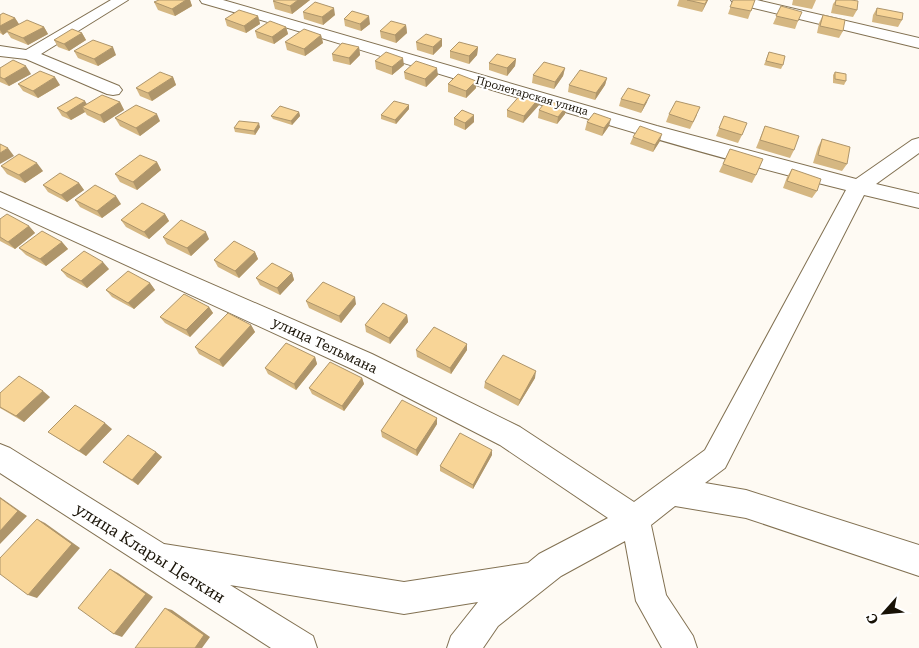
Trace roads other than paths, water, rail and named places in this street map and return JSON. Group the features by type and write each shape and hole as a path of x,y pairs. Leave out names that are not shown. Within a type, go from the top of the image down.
{"street":[{"path":"29,55 121,0"},
{"name":"Пролетарская улица","path":"207,0 234,3 648,130 858,187 919,201"},
{"path":"738,0 919,43"},
{"path":"1,52 29,55 113,90"},
{"path":"463,648 488,615 550,565 635,519 715,459 858,187 919,144"},
{"name":"улица Тельмана","path":"0,199 363,362 510,436 635,519"},
{"name":"улица Клары Цеткин","path":"0,457 301,648"},
{"path":"672,492 746,504 919,561"},
{"path":"635,519 652,601 682,648"},
{"path":"159,558 404,598 533,578"}]}
